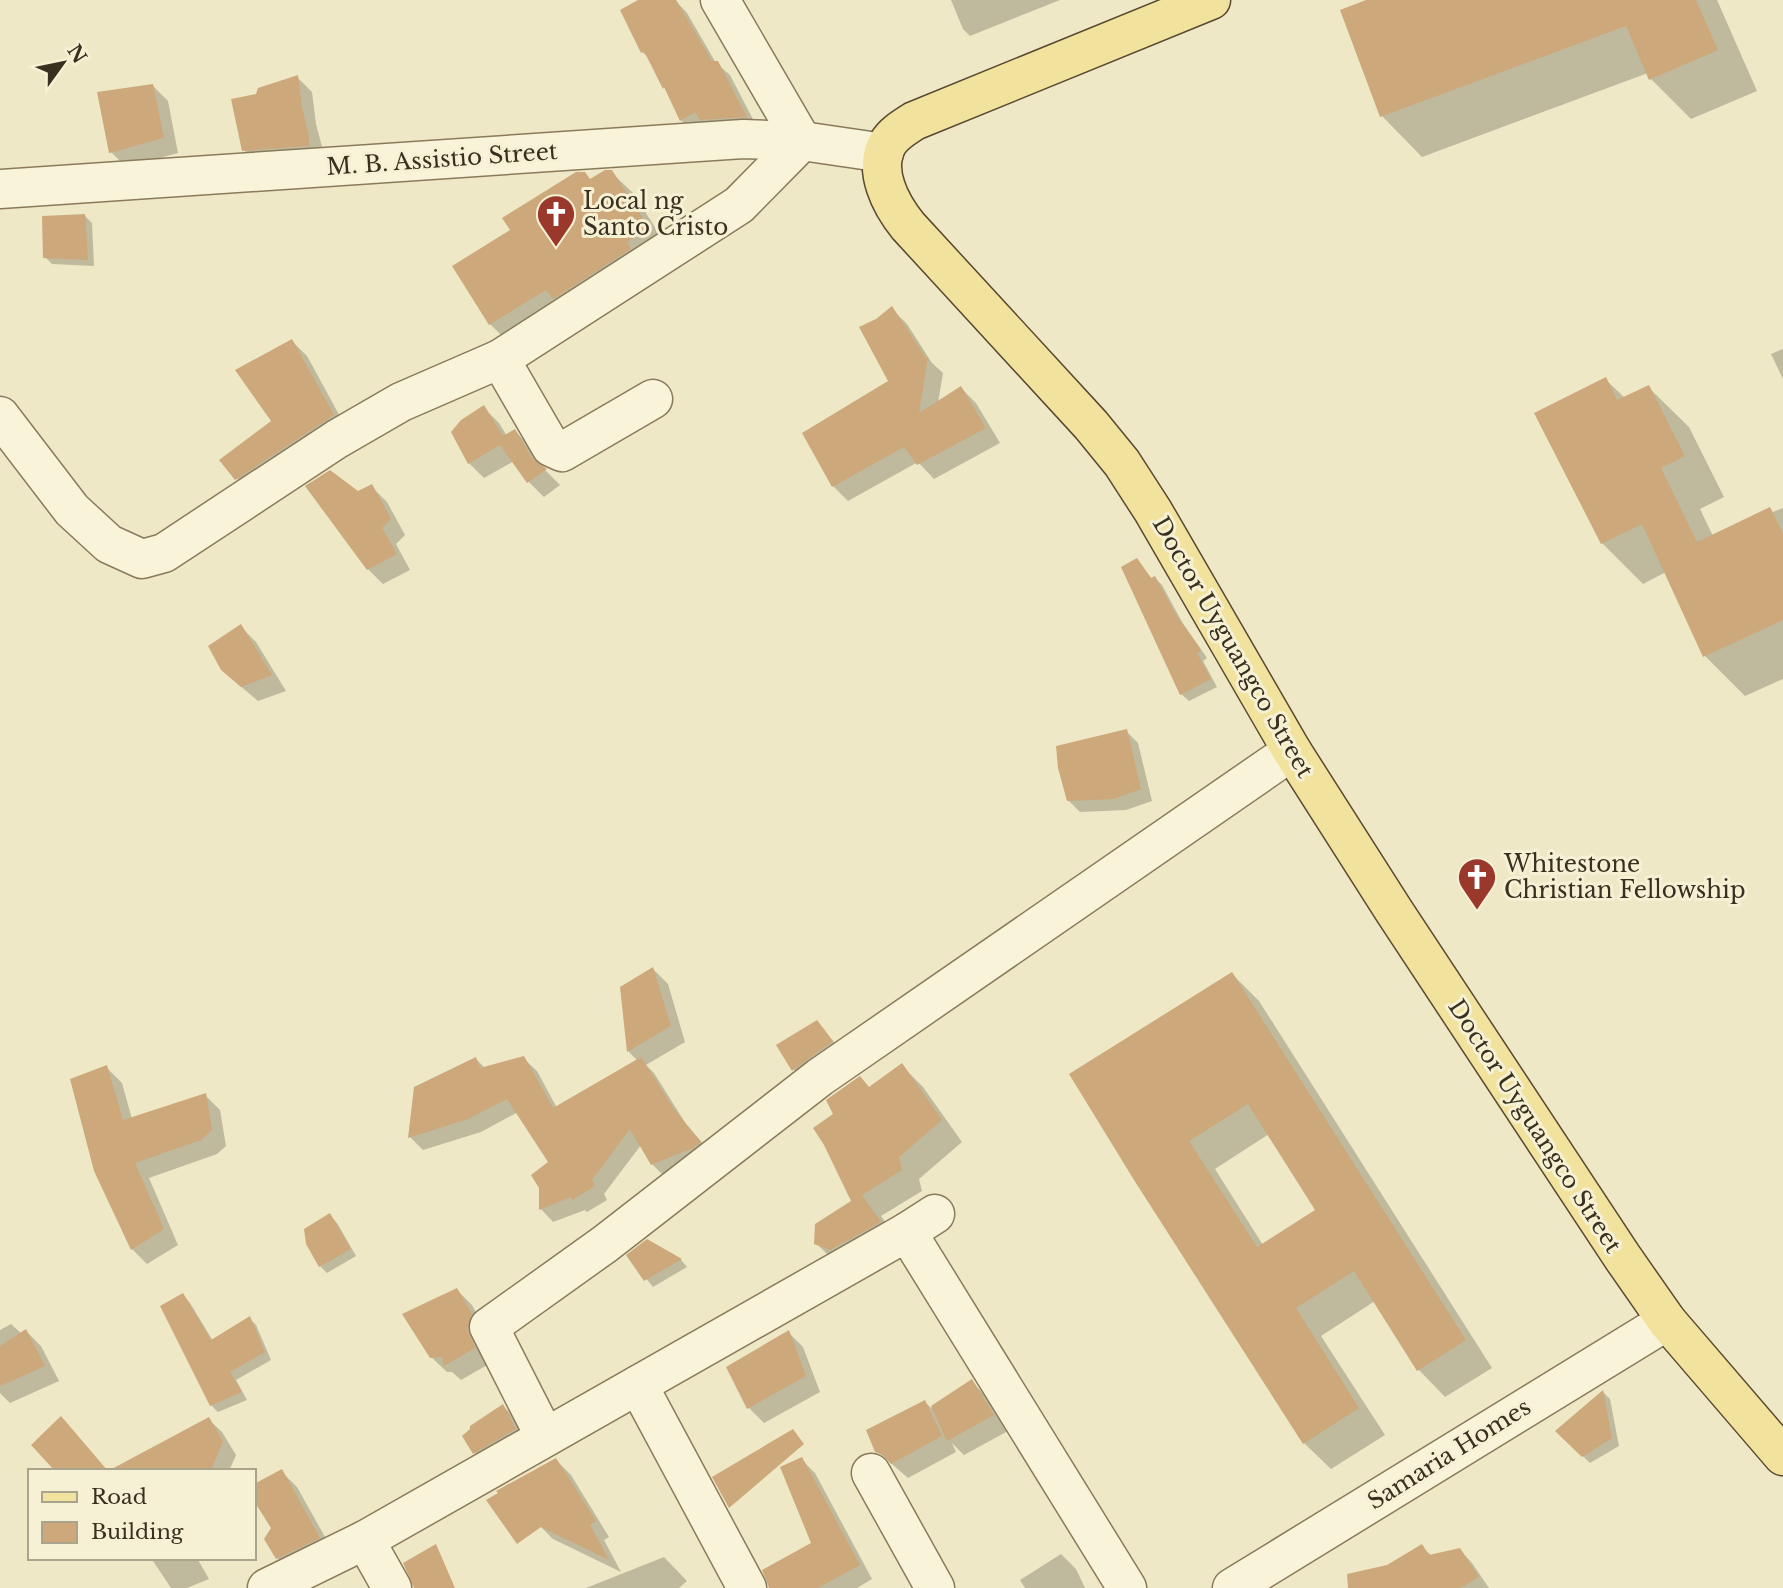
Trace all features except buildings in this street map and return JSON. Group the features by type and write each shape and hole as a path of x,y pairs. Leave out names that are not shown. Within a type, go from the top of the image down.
{"main road":[{"path":"884,153 895,135 914,121 1211,0"},
{"name":"Doctor Uyguangco Street","path":"884,153 884,180 897,213 1091,425 1122,463 1153,510 1292,751 1401,923 1615,1247 1667,1321 1783,1456"}],"street":[{"path":"0,416 72,510 109,544 142,559 164,553 337,439 401,402 500,359 739,205 802,141 720,0"},
{"name":"M. B. Assistio Street","path":"0,189 743,139 802,141 884,153"},
{"path":"500,359 551,447 562,452 653,399"},
{"path":"545,1437 489,1327 605,1244 820,1077 1292,751"},
{"path":"267,1588 365,1540 921,1223 1127,1588"},
{"name":"Samaria Homes","path":"1232,1588 1667,1321"},
{"path":"638,1385 747,1588"},
{"path":"870,1473 935,1588"},
{"path":"365,1540 392,1588"}],"place":[{"name":"Local ng Santo Cristo","path":"556,248"},
{"name":"Whitestone Christian Fellowship","path":"1477,911"}]}
